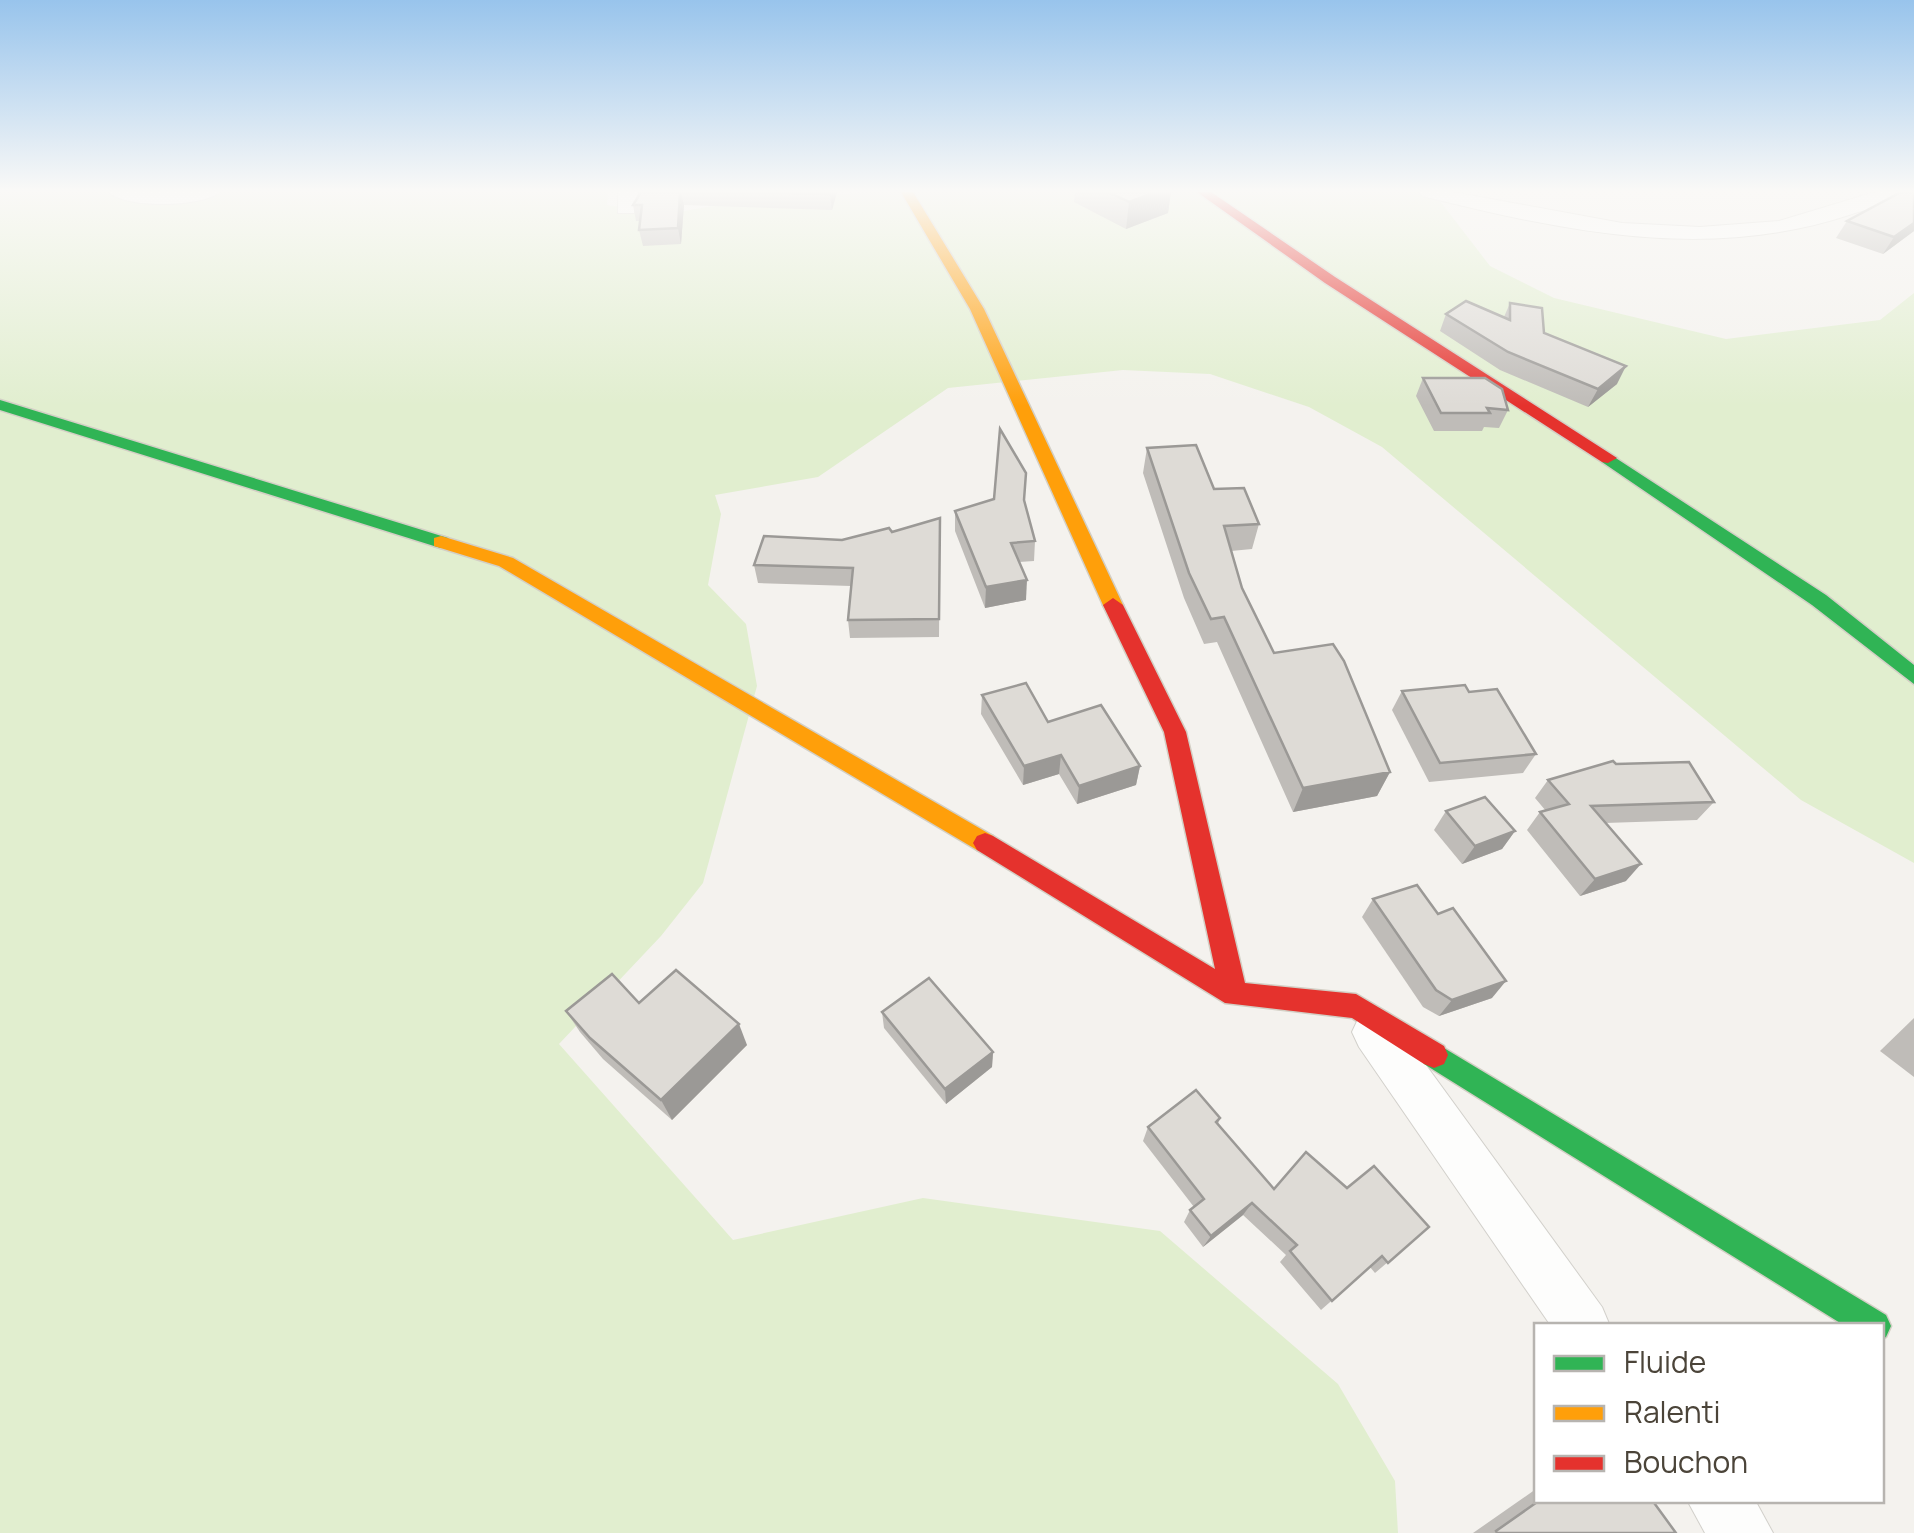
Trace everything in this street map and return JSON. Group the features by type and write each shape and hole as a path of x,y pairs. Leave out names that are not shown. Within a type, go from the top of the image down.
{"main road":[{"path":"949,264 976,309 1070,519 1175,732 1234,994"},
{"path":"1304,264 1612,459 1863,630 1914,676"},
{"path":"0,405 80,434 506,562 850,761 1234,994 1356,1006 1687,1214 1870,1323"}],"street":[{"path":"1356,1006 1581,1323"},
{"path":"1718,1503 1743,1533"}],"green space":[{"path":"0,264 1488,264 1554,298 1726,339 1880,320 1914,293 1914,863 1801,800 1382,447 1309,407 1210,374 1123,370 948,388 818,477 715,495 721,514 708,585 746,624 757,686 703,883 661,936 559,1044 733,1240 923,1198 1160,1231 1338,1384 1395,1481 1398,1533 0,1533"}],"building":[{"path":"1466,301 1510,320 1510,303 1542,308 1544,333 1626,366 1598,389 1508,352 1446,314"},
{"path":"1423,378 1485,378 1502,389 1508,410 1441,413"},
{"path":"1000,429 1026,473 1024,500 1035,541 1011,543 1027,580 986,587 955,511 994,499"},
{"path":"1196,445 1214,489 1244,488 1259,524 1224,526 1242,588 1274,653 1333,644 1344,661 1390,772 1303,788 1224,617 1211,619 1189,573 1147,448"},
{"path":"940,518 939,619 848,620 853,568 754,565 764,536 842,540 889,528 892,532"},
{"path":"1026,683 1048,722 1101,705 1140,766 1079,786 1061,755 1024,766 982,695"},
{"path":"1465,685 1469,692 1497,689 1536,754 1440,763 1402,691"},
{"path":"1613,761 1689,762 1714,802 1591,806 1641,864 1595,879 1540,812 1569,804 1548,780"},
{"path":"1485,797 1515,831 1475,846 1446,811"},
{"path":"1417,885 1438,914 1453,908 1506,981 1452,1000 1436,990 1373,899"},
{"path":"676,970 739,1024 661,1100 590,1038 566,1011 612,974 639,1003"},
{"path":"929,978 993,1052 945,1089 882,1012"},
{"path":"1196,1090 1220,1118 1216,1122 1274,1189 1306,1152 1347,1188 1374,1166 1429,1227 1388,1263 1382,1256 1332,1301 1290,1251 1297,1245 1252,1203 1211,1236 1190,1210 1204,1199 1148,1127"},
{"path":"1536,1503 1654,1503 1676,1533 1497,1533"}],"traffic: fast":[{"path":"0,405 441,542"},
{"path":"1608,458 1819,600 1914,676"},
{"path":"1434,1055 1870,1323"}],"traffic: slow":[{"path":"950,264 977,309 1113,605"},
{"path":"441,542 506,562 985,843"}],"traffic: jam":[{"path":"1306,264 1608,458"},
{"path":"1113,605 1175,732 1234,994"},
{"path":"985,843 1234,994 1356,1006 1434,1055"}]}
